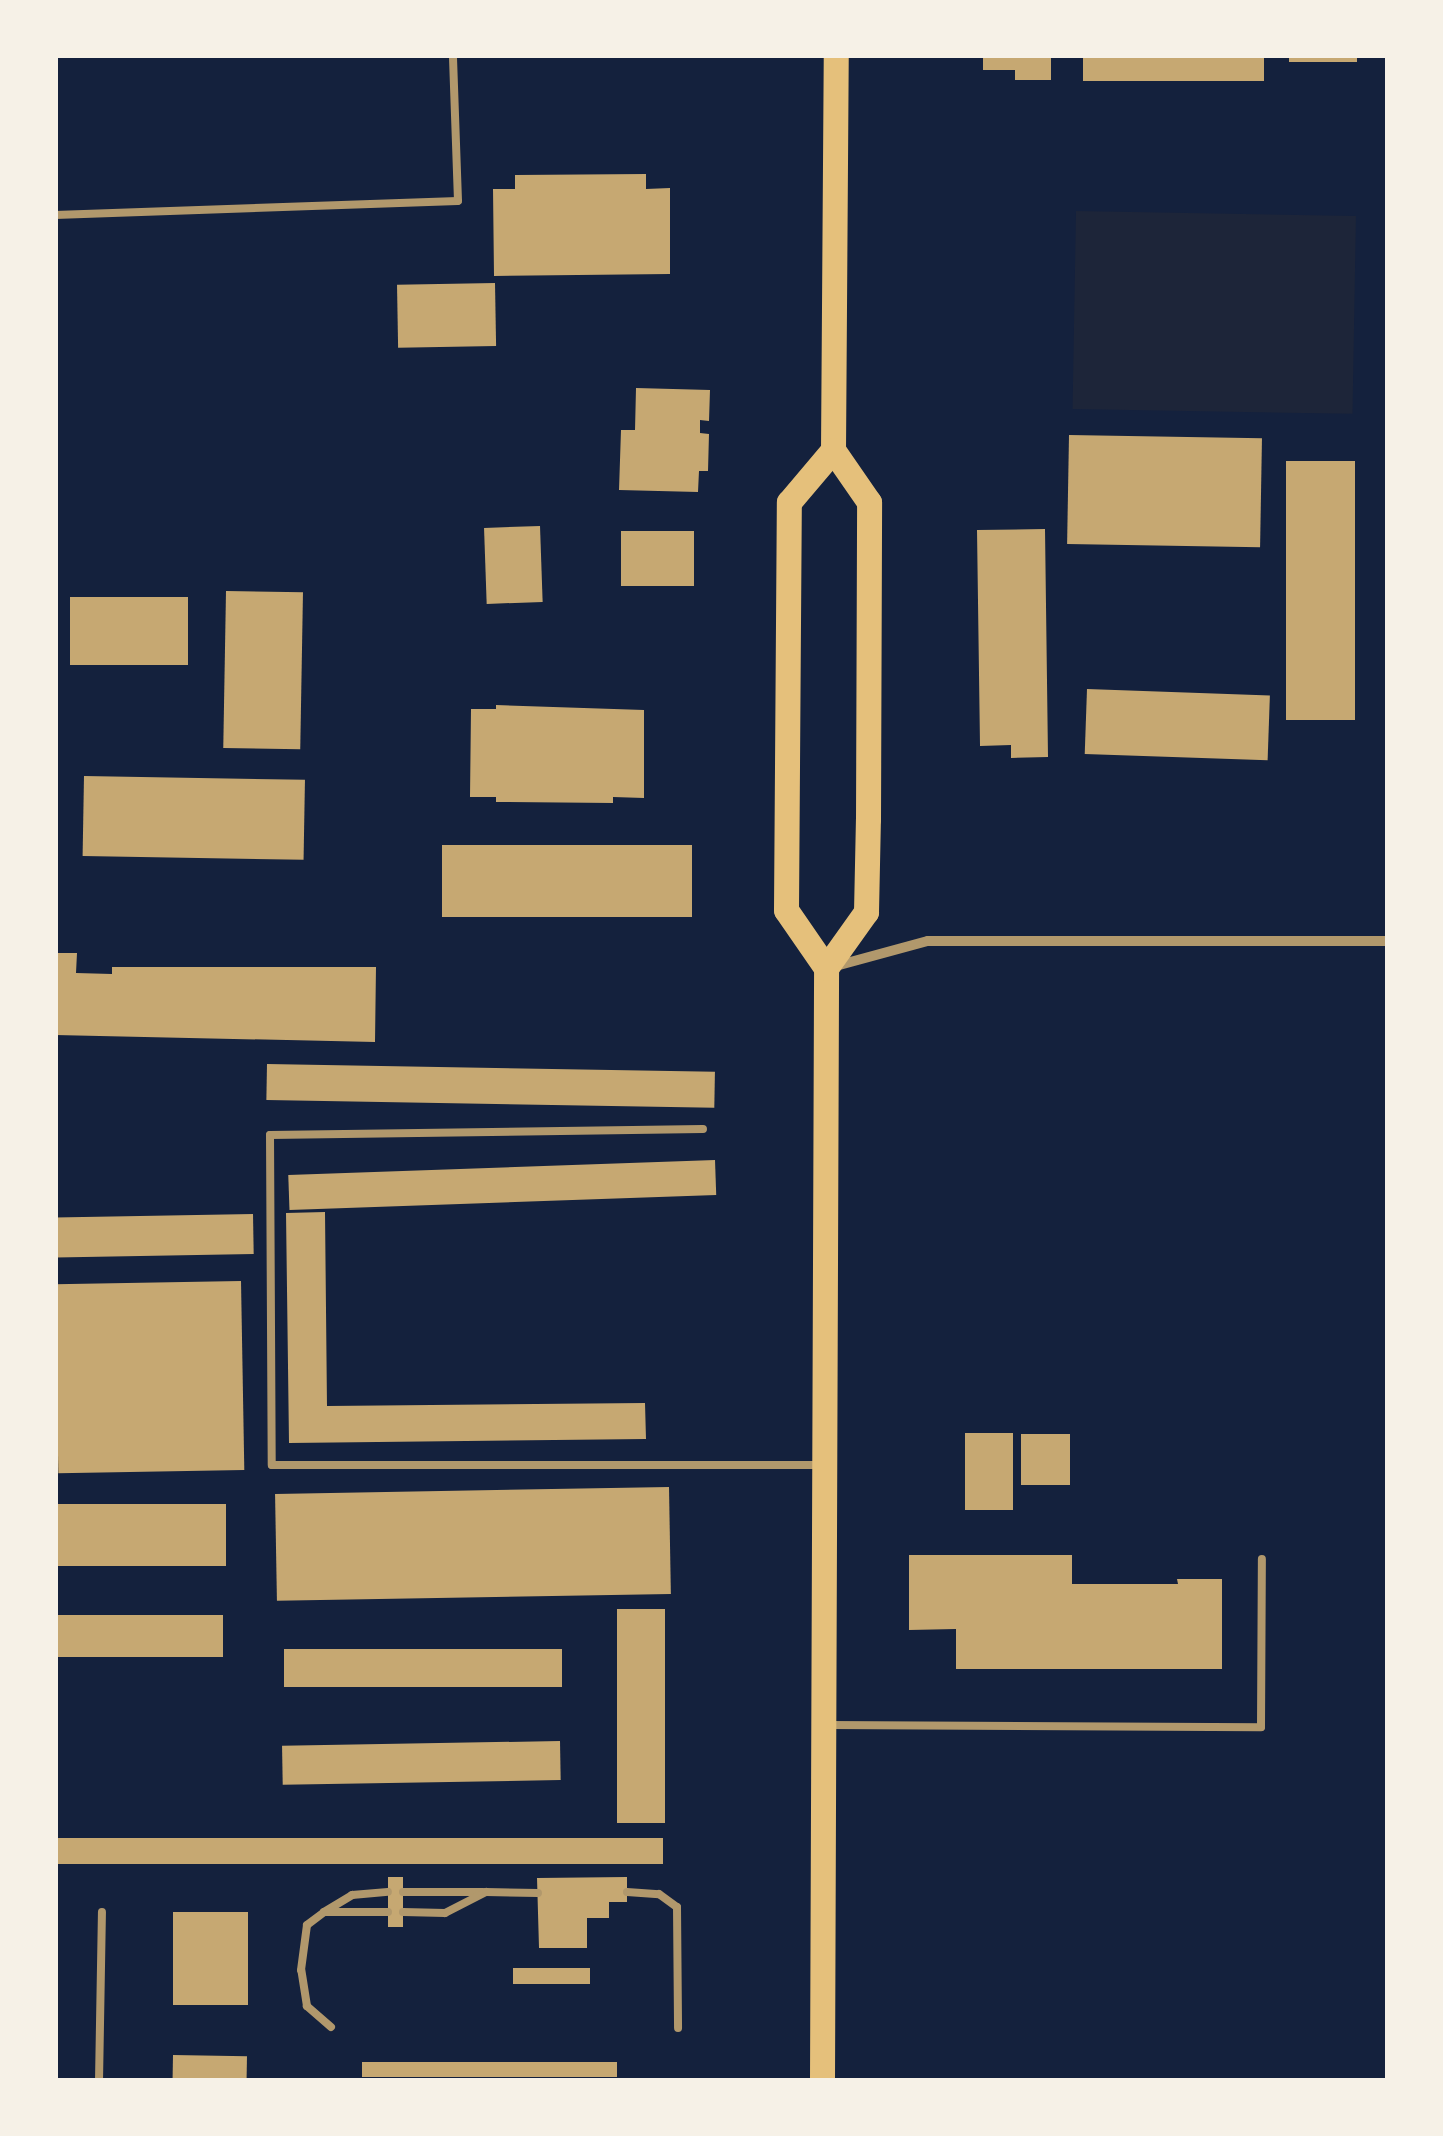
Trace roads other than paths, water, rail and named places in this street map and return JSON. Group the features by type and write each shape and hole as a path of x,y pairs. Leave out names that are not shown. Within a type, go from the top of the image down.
{"main road":[{"path":"826,968 866,912 868,838 869,502 834,450 836,55"},
{"path":"822,2081 826,968 786,910 789,502 834,450"}],"street":[{"path":"826,968 928,941 1388,941"}],"lane":[{"path":"55,215 458,201 452,55"},
{"path":"703,1130 270,1135 272,1465 824,1464"},
{"path":"823,1726 1261,1727 1262,1559"},
{"path":"330,2027 307,2006 302,1970 307,1924 358,1893 388,1892"},
{"path":"403,1892 538,1893"},
{"path":"404,1912 444,1913 486,1892"},
{"path":"626,1892 659,1894 677,1907 678,2028"},
{"path":"100,2081 102,1912"},
{"path":"324,1912 388,1912"}]}
